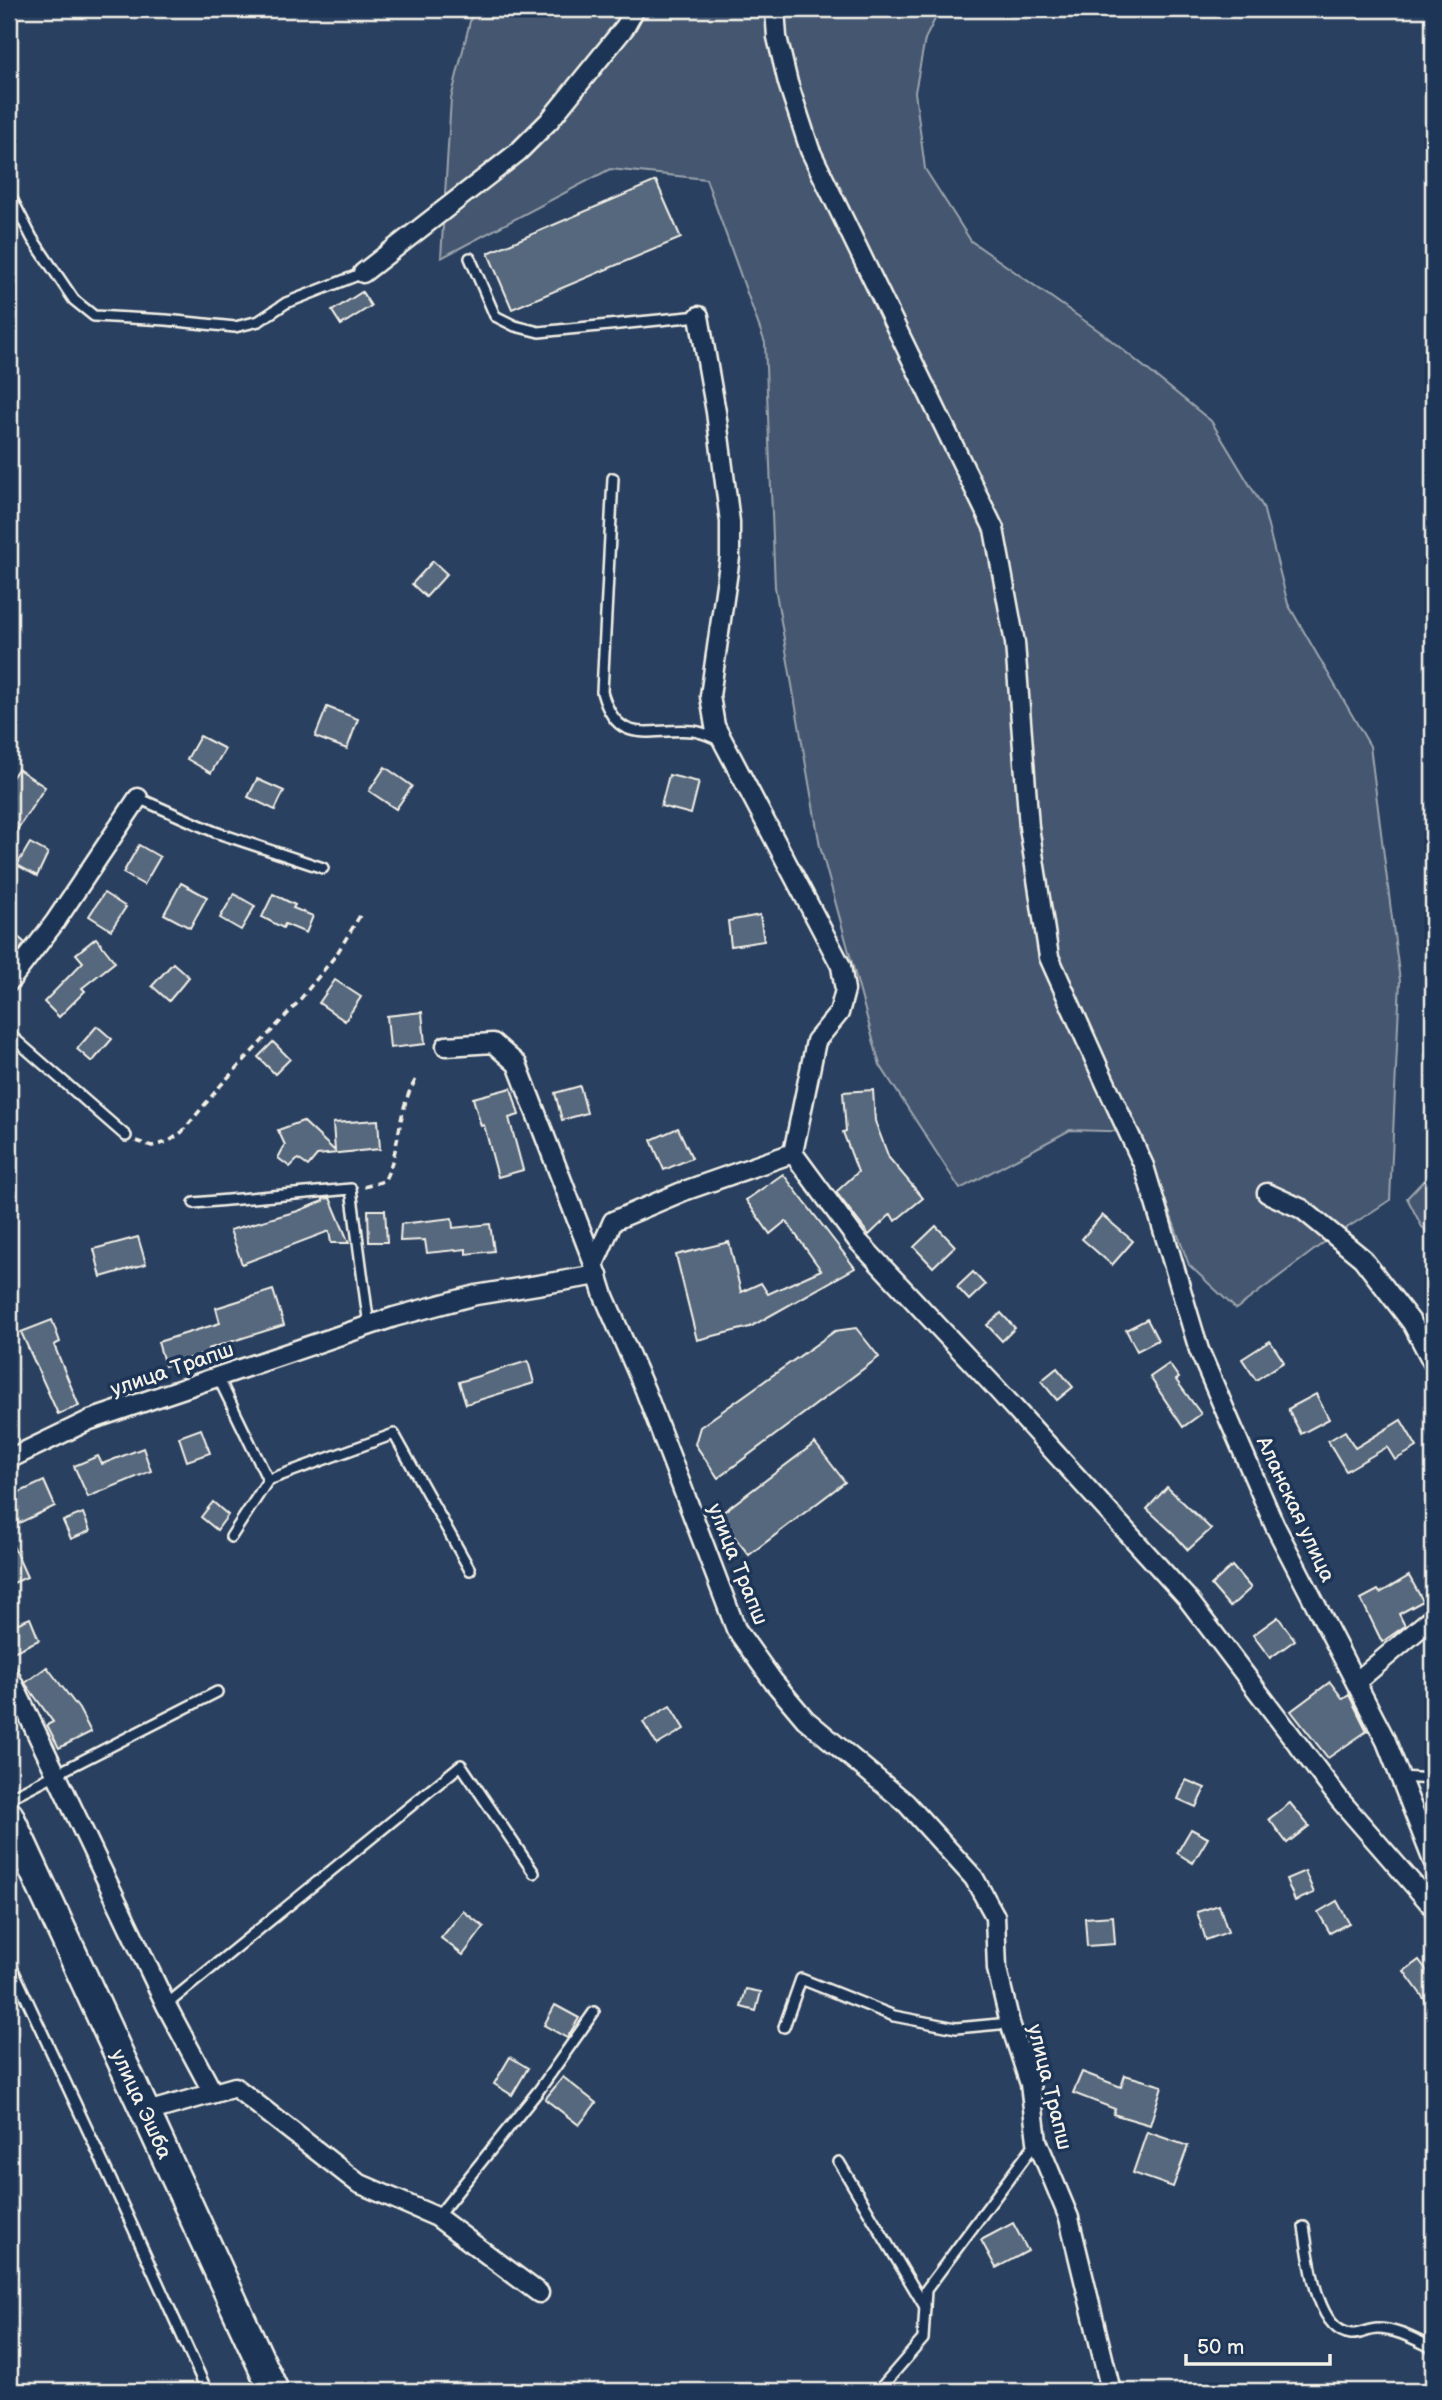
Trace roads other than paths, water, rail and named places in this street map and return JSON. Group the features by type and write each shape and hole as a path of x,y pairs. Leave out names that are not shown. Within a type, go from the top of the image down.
{"highway":[{"name":"улица Эшба","path":"9,1815 274,2391"}],"street":[{"path":"363,273 518,152 549,121 625,27 635,9"},
{"name":"Аланская улица","path":"775,9 777,37 788,83 810,150 995,528 1014,643 1029,827 1049,957 1144,1166 1199,1350 1275,1525 1387,1741 1433,1861"},
{"path":"699,316 716,412 730,522 730,556 710,696 715,726 841,966 845,990 839,1013 816,1041 793,1153 857,1240 1187,1598 1340,1800 1433,1907"},
{"path":"9,982 55,922 138,798"},
{"path":"446,1046 493,1043 517,1064 596,1270"},
{"path":"596,1270 613,1221 684,1191 793,1153"},
{"path":"1267,1193 1302,1209 1362,1258 1412,1323 1433,1363"},
{"name":"улица Трапш","path":"9,1460 90,1420 369,1326 477,1295 596,1270 736,1629 772,1681 805,1719 906,1803 974,1878 995,1916 997,1969 1010,2023 1030,2084 1037,2141 1069,2218 1111,2391"},
{"path":"1356,1682 1433,1618"},
{"path":"9,1675 166,2005 213,2093"},
{"path":"147,2112 234,2087 358,2183 437,2217 539,2293"}],"lane":[{"path":"9,193 32,238 74,300 94,316 235,327 259,321 286,303 363,273"},
{"path":"470,258 495,316 515,326 539,332 699,316"},
{"path":"612,478 603,692 608,711 621,726 638,733 690,731 705,733 724,742"},
{"path":"138,798 215,832 323,868"},
{"path":"9,1034 126,1136"},
{"path":"194,1203 351,1189 369,1326"},
{"path":"218,1377 268,1480"},
{"path":"232,1537 268,1480 394,1434 470,1570"},
{"path":"9,1798 217,1692"},
{"path":"166,2005 461,1765 534,1873"},
{"path":"1400,1777 1433,1779"},
{"path":"9,1961 206,2391"},
{"path":"784,2027 801,1979 894,2016 956,2028 1010,2023"},
{"path":"437,2217 531,2101 594,2012"},
{"path":"878,2391 922,2339 926,2290 1037,2141"},
{"path":"839,2162 925,2307"},
{"path":"1304,2227 1318,2299 1332,2325 1351,2334 1377,2329 1396,2332 1433,2348"}]}
